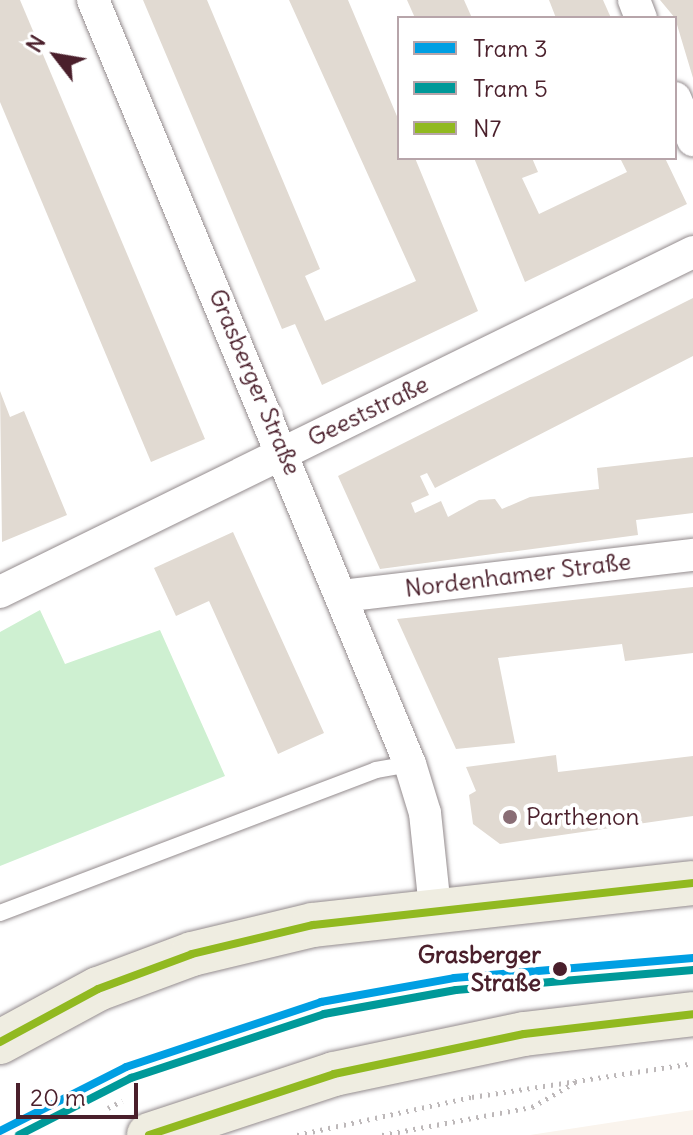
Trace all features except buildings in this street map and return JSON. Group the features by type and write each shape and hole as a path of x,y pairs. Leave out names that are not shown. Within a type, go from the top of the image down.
{"main road":[{"path":"0,1042 98,989 192,954 313,925 435,908 693,883"},
{"path":"149,1135 334,1074 524,1034 693,1014"}],"street":[{"name":"Grasberger Straße","path":"93,0 285,451 410,764 425,813 435,908"},
{"path":"677,103 693,140"},
{"name":"Geeststraße","path":"0,592 693,252"},
{"name":"Nordenhamer Straße","path":"342,596 693,555"}],"lane":[{"path":"0,913 376,770 410,764"}],"path":[{"path":"297,1135 583,1078 693,1063"},
{"path":"382,1135 532,1107 583,1078"}],"shaded area":[{"path":"693,1110 693,1135 530,1135"}],"green space":[{"path":"40,610 65,664 160,630 225,776 0,866 0,632"}],"tram line":[{"name":"3","path":"0,1131 126,1067 321,1002 454,978 693,958"},
{"name":"5","path":"19,1135 131,1078 324,1014 456,990 693,970"}],"transit line":[{"name":"N7","path":"0,1042 98,989 192,954 313,925 693,883"},
{"name":"N7","path":"149,1135 334,1074 524,1034 693,1014"}],"place":[{"name":"Parthenon","path":"510,817"},
{"name":"Grasberger Straße","path":"560,969"}]}
